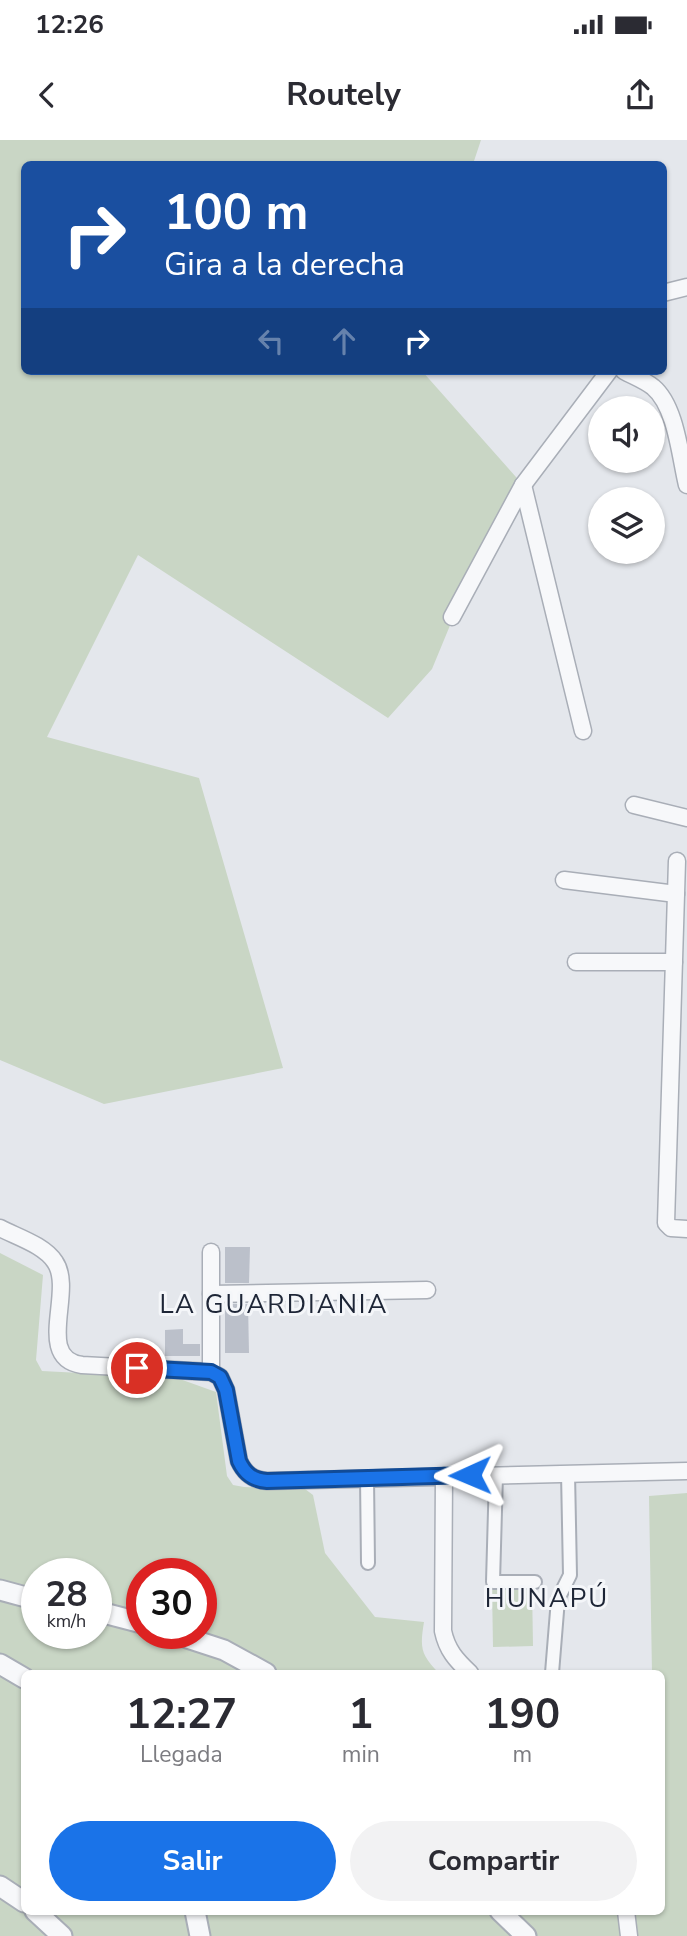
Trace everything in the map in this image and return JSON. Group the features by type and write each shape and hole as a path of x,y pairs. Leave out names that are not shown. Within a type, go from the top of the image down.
{"street":[{"path":"667,292 687,287"},
{"path":"452,617 523,485 606,375"},
{"path":"631,375 653,387 665,401 687,485"},
{"path":"523,485 583,731"},
{"path":"634,806 687,818"},
{"path":"677,861 666,1223 671,1228 687,1229"},
{"path":"564,880 676,894"},
{"path":"576,962 674,962"},
{"path":"0,1228 46,1252 56,1263 62,1286 57,1340 61,1353 70,1362 82,1365 211,1372 220,1377 226,1390 239,1461 248,1475 267,1481 687,1471"},
{"path":"211,1252 211,1372"},
{"path":"211,1294 427,1290"},
{"path":"552,1670 558,1600 570,1575 568,1473"},
{"path":"496,1475 493,1582 535,1582"},
{"path":"444,1476 443,1631 446,1645 454,1658 467,1670"},
{"path":"367,1478 368,1563"},
{"path":"0,1590 21,1596"},
{"path":"217,1648 261,1670"},
{"path":"0,1664 21,1676"},
{"path":"0,1886 21,1900"},
{"path":"39,1915 62,1936"},
{"path":"196,1915 200,1936"},
{"path":"504,1915 526,1936"},
{"path":"626,1915 629,1936"}],"green space":[{"path":"0,140 481,140 474,161 21,161 21,375 426,375 523,485 463,594 432,669 388,718 138,555 47,737 199,778 283,1068 104,1104 0,1060"},
{"path":"0,1253 43,1275 36,1360 42,1371 177,1378 216,1392 227,1476 233,1485 305,1489 313,1495 325,1553 375,1617 424,1622 423,1650 436,1670 21,1670 21,1915 665,1915 665,1670 652,1670 649,1496 687,1493 687,1936 0,1936"},
{"path":"532,1586 533,1646 493,1647 492,1587"}],"building":[{"path":"225,1247 250,1247 249,1283 225,1283"},
{"path":"225,1304 248,1304 249,1353 225,1353"},
{"path":"183,1329 183,1344 200,1344 200,1356 165,1356 165,1330"}],"district":[{"name":"LA GUARDIANIA","path":"274,1304"},
{"name":"HUNAPÚ","path":"547,1598"}],"route":[{"path":"137,1368 211,1372 220,1377 226,1390 239,1461 254,1479 267,1481 470,1475"}]}
